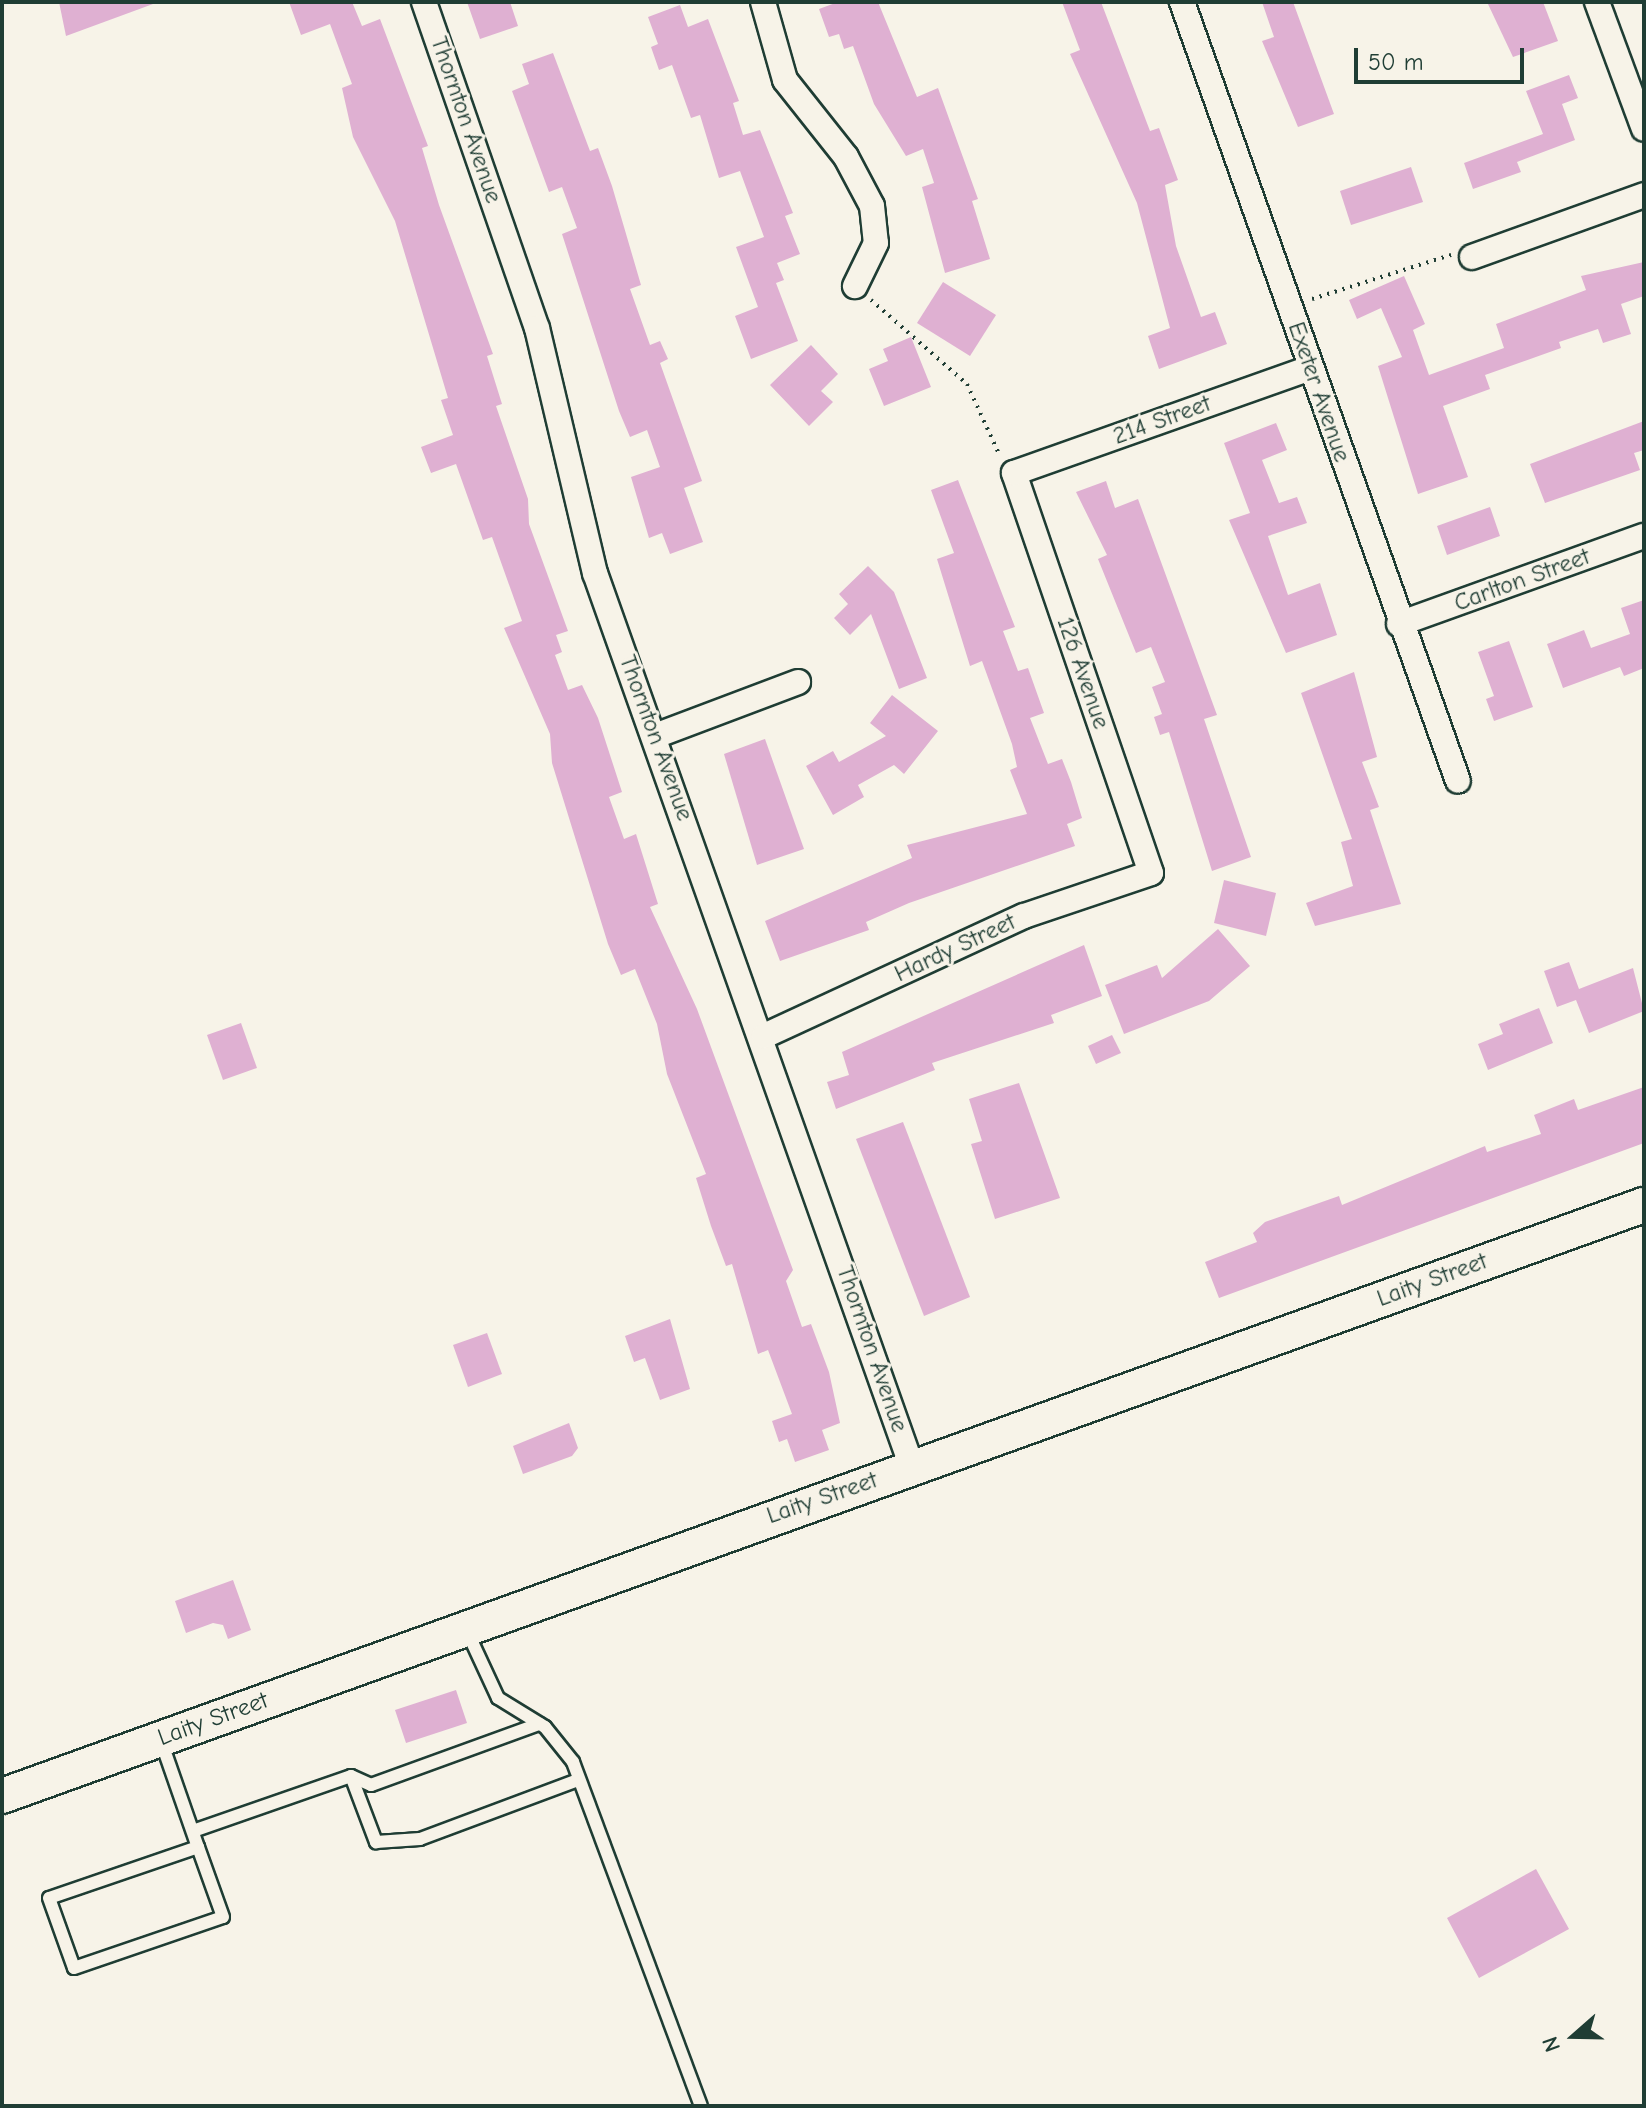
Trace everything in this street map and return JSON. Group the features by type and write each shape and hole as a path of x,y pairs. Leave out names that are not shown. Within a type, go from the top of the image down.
{"street":[{"name":"Thornton Avenue","path":"424,2 537,328 587,549 764,1036 912,1467"},
{"path":"763,2 785,80 846,157 872,206 876,243 855,286"},
{"name":"Exeter Avenue","path":"1182,2 1291,307 1399,624 1458,781"},
{"path":"1597,2 1644,129"},
{"path":"1472,257 1644,195"},
{"name":"214 Street","path":"1014,473 1310,368"},
{"name":"126 Avenue","path":"1014,473 1151,873"},
{"name":"Carlton Street","path":"1399,624 1644,536"},
{"path":"655,736 798,682"},
{"name":"Hardy Street","path":"764,1036 1024,916 1151,873"},
{"name":"Laity Street","path":"2,1796 465,1626 1644,1205"}],"lane":[{"path":"465,1626 498,1698 539,1724 573,1762 701,2106"},
{"path":"193,1831 351,1776 371,1785 539,1724"},
{"path":"160,1738 223,1917 74,1968 49,1898 198,1847"},
{"path":"351,1776 376,1842 420,1839 578,1780"}],"path":[{"path":"1291,307 1440,254 1472,257"},
{"path":"855,286 967,384 992,444 1014,473"}],"building":[{"path":"59,2 153,2 153,4 66,36"},
{"path":"289,2 352,2 362,26 380,19 428,146 422,148 439,205 493,354 487,356 502,404 496,406 528,499 529,524 568,631 556,635 562,652 555,655 568,690 582,685 598,718 622,792 609,797 624,839 636,834 658,904 650,907 697,1009 793,1270 786,1281 802,1327 811,1324 829,1372 840,1423 822,1430 829,1450 795,1462 787,1439 779,1442 772,1421 792,1414 768,1350 758,1354 732,1264 726,1266 711,1226 696,1178 706,1174 667,1074 657,1024 635,969 621,975 608,944 552,763 550,734 504,628 522,621 492,537 483,540 456,464 431,473 421,447 453,435 441,400 448,398 395,221 353,137 342,88 352,84 330,24 301,35"},
{"path":"467,2 510,2 518,26 480,39"},
{"path":"838,2 878,2 917,97 938,88 978,199 972,201 990,259 945,273 922,187 934,183 923,149 906,156 874,104 853,46 844,49 839,34 829,37 819,9"},
{"path":"1062,2 1101,2 1150,131 1159,128 1178,180 1165,185 1176,246 1201,317 1215,312 1227,344 1159,369 1148,336 1170,328 1137,203 1070,54 1080,50"},
{"path":"1262,2 1293,2 1334,114 1298,127 1262,41 1274,37"},
{"path":"1487,2 1543,2 1558,41 1513,57"},
{"path":"680,5 688,27 708,19 739,101 733,103 743,135 760,130 793,213 785,216 800,254 777,263 784,280 776,283 798,341 751,359 735,316 758,307 736,247 764,237 740,171 719,178 700,115 691,118 672,65 659,70 651,47 658,44 648,17"},
{"path":"553,53 590,151 598,148 612,186 641,285 630,289 650,345 660,341 668,359 660,363 702,481 684,488 703,542 670,554 662,533 649,538 631,477 660,467 647,430 630,437 619,411 562,234 577,228 562,187 549,192 512,91 529,84 522,64"},
{"path":"1569,75 1578,98 1562,104 1575,140 1517,162 1521,172 1473,189 1464,163 1543,134 1526,91"},
{"path":"1411,167 1423,202 1351,225 1340,191"},
{"path":"1644,262 1644,296 1621,304 1631,334 1603,343 1598,329 1559,342 1561,348 1485,375 1490,389 1443,406 1468,477 1418,494 1378,366 1402,357 1381,308 1357,319 1349,300 1404,276 1425,324 1413,330 1429,375 1504,348 1496,324 1586,290 1581,276"},
{"path":"943,282 996,315 970,356 917,323"},
{"path":"911,337 931,387 884,406 869,369 888,361 883,349"},
{"path":"811,345 838,374 821,391 833,402 809,426 770,385"},
{"path":"1644,421 1644,450 1634,453 1640,470 1545,503 1530,464"},
{"path":"1276,423 1287,450 1262,460 1279,503 1297,497 1307,523 1268,536 1288,595 1320,583 1337,635 1286,653 1229,520 1250,513 1224,443"},
{"path":"958,480 1015,627 1003,631 1018,671 1028,668 1044,713 1030,718 1048,764 1062,759 1071,782 1082,818 1067,824 1075,846 909,903 866,922 869,930 780,961 765,921 912,858 907,845 1027,814 1010,770 1017,767 1012,744 982,661 970,666 937,559 954,553 931,490"},
{"path":"1106,481 1115,508 1138,499 1217,715 1204,719 1251,857 1212,871 1169,732 1160,735 1154,717 1162,714 1152,687 1165,682 1151,647 1136,653 1098,559 1107,555 1076,492"},
{"path":"1490,507 1500,536 1447,555 1437,526"},
{"path":"868,566 894,592 927,678 899,689 871,614 850,635 834,618 848,604 839,594"},
{"path":"1644,600 1644,668 1624,676 1620,667 1563,688 1547,644 1584,630 1591,648 1630,634 1621,608"},
{"path":"1509,641 1533,707 1494,721 1486,699 1494,696 1478,652"},
{"path":"1354,672 1377,757 1362,762 1379,807 1370,810 1401,904 1315,926 1306,903 1353,886 1341,842 1352,839 1301,693"},
{"path":"892,695 938,731 904,774 894,765 858,785 864,797 833,815 806,766 833,751 839,762 886,736 870,723"},
{"path":"765,739 804,849 757,865 724,754"},
{"path":"1224,880 1276,893 1266,936 1214,923"},
{"path":"1218,929 1250,966 1209,1001 1124,1034 1105,985 1157,965 1162,978"},
{"path":"1084,945 1102,996 1051,1015 1054,1023 932,1063 935,1070 836,1109 827,1082 849,1075 842,1052"},
{"path":"1569,962 1579,989 1633,968 1644,1011 1589,1033 1576,1000 1557,1007 1544,971"},
{"path":"1539,1008 1553,1043 1488,1070 1478,1044 1503,1034 1499,1024"},
{"path":"241,1023 257,1068 223,1080 207,1035"},
{"path":"1112,1035 1121,1053 1096,1064 1088,1046"},
{"path":"1019,1083 1060,1198 995,1219 971,1144 982,1141 969,1099"},
{"path":"1644,1087 1644,1143 1219,1298 1205,1262 1257,1242 1253,1233 1265,1222 1339,1196 1342,1205 1485,1146 1487,1152 1541,1134 1534,1115 1574,1099 1578,1110"},
{"path":"903,1122 970,1297 924,1316 856,1139"},
{"path":"670,1319 690,1389 660,1400 645,1358 634,1362 625,1336"},
{"path":"487,1333 502,1374 468,1387 453,1345"},
{"path":"569,1423 578,1448 572,1456 523,1474 513,1446"},
{"path":"233,1580 251,1630 228,1639 223,1625 213,1623 186,1633 175,1601"},
{"path":"456,1690 467,1723 406,1743 395,1710"},
{"path":"1536,1869 1569,1929 1479,1978 1447,1918"}]}
